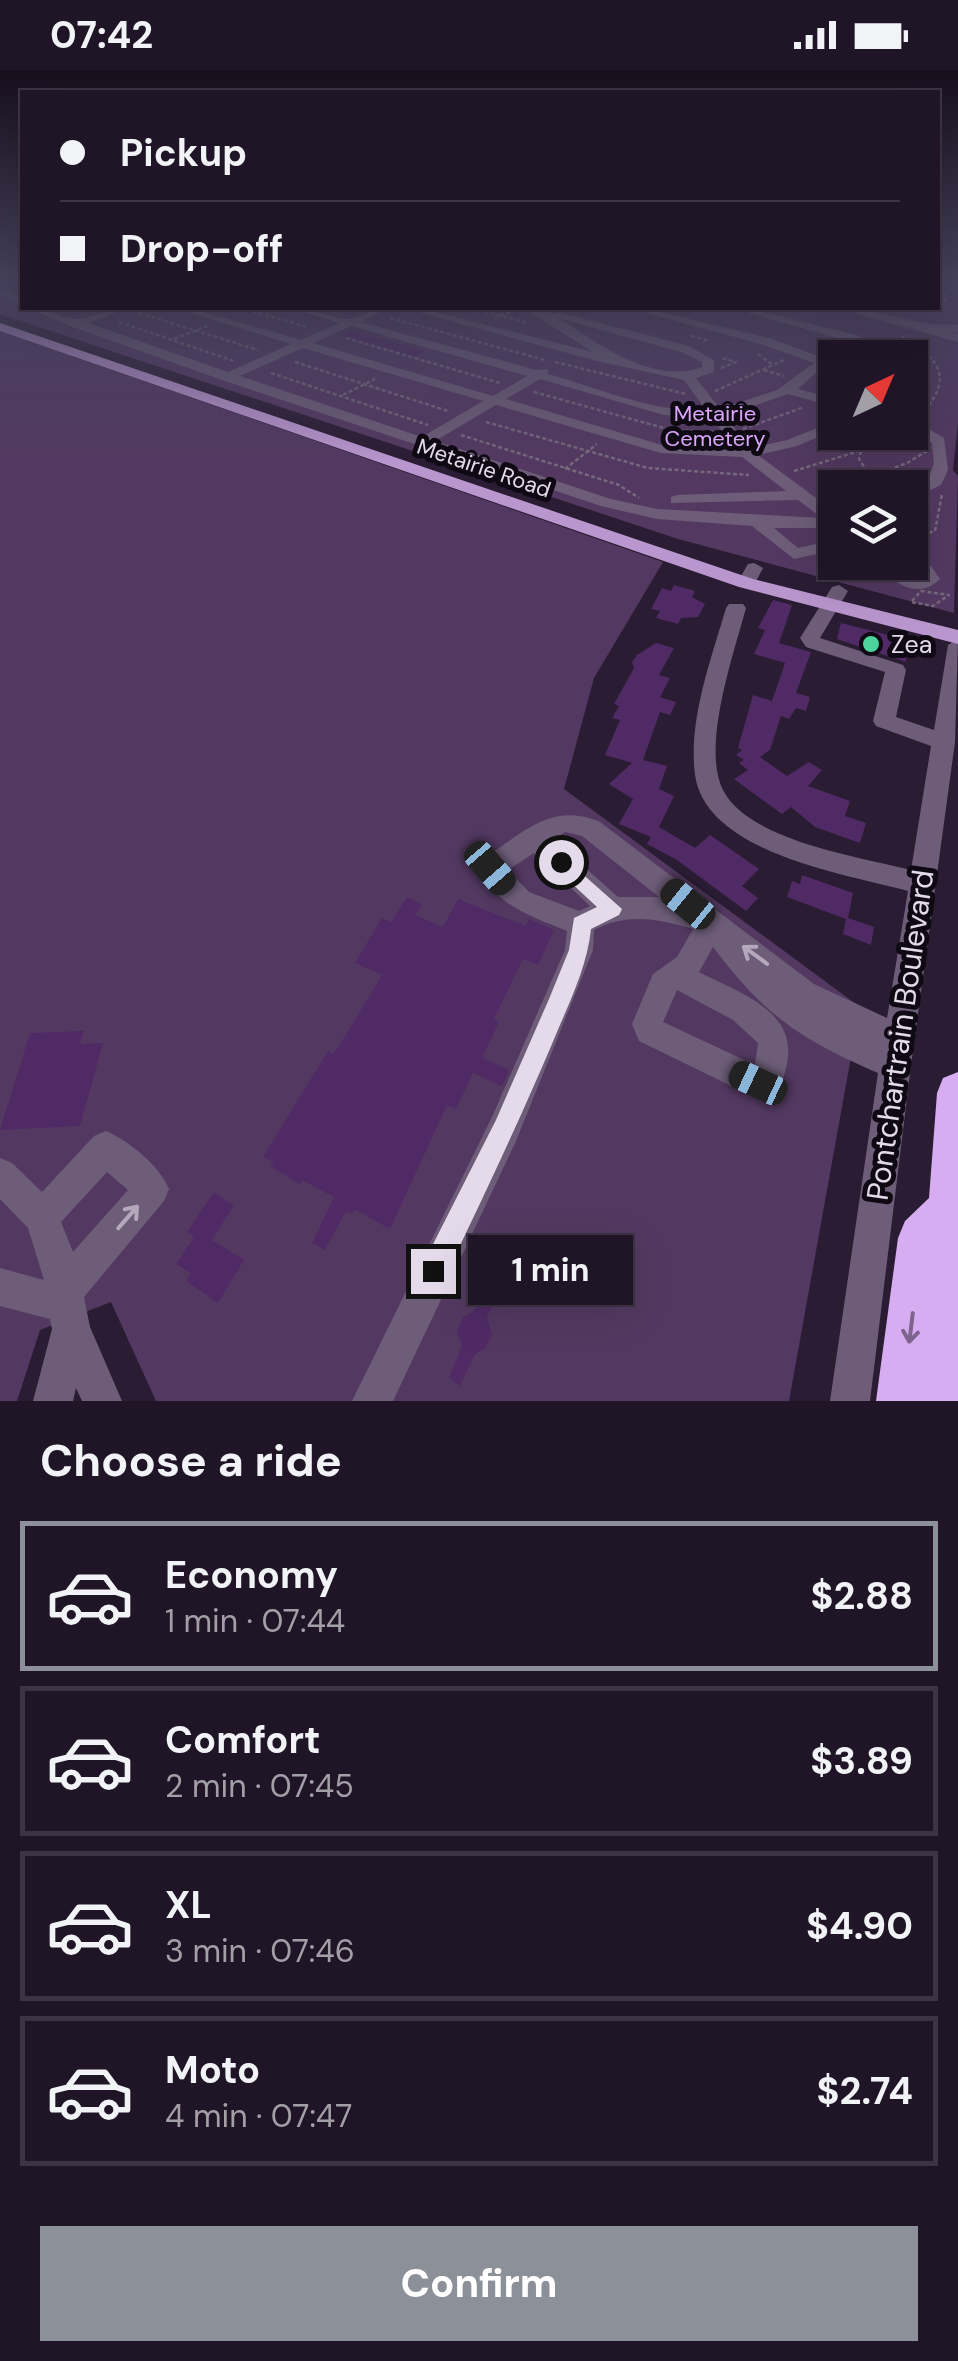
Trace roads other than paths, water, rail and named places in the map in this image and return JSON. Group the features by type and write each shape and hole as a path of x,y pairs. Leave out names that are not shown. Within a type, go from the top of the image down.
{"highway":[{"path":"942,1401 958,1093"},
{"path":"903,1401 922,1238 952,1209"}],"main road":[{"name":"Metairie Road","path":"42,338 750,576 958,624"},
{"name":"Metairie Road","path":"836,598 958,637"}],"street":[{"path":"115,338 422,443 658,514 818,519"},
{"path":"282,338 649,447 691,454 746,454 776,450 818,432"},
{"path":"227,377 315,338"},
{"path":"408,338 670,411 714,414 784,389 818,367"},
{"path":"523,338 688,378 709,369 708,360 698,354 638,338"},
{"path":"580,338 614,362"},
{"path":"698,354 725,338"},
{"path":"751,338 818,360"},
{"path":"422,443 576,352"},
{"path":"688,378 746,454 818,507"},
{"path":"784,389 818,398"},
{"path":"928,435 939,443 940,480 928,486"},
{"path":"631,504 803,496"},
{"path":"754,520 794,554 818,549"},
{"path":"836,598 810,638 813,643 896,670 884,721 944,742"},
{"path":"736,608 708,724 706,746 712,794 730,816 780,843 921,884"},
{"name":"Pontchartrain Boulevard","path":"850,1401 896,1052 957,662"},
{"path":"710,922 640,904 612,909 581,924 519,900 490,868 500,858 560,823 576,822 591,829 710,922 793,1000 896,1052"},
{"path":"536,840 612,909"},
{"path":"680,977 692,962 710,922"},
{"path":"372,1401 504,1129 579,950 581,924"},
{"path":"42,1217 106,1148 152,1189 67,1308 53,1401"},
{"path":"0,1176 42,1217 60,1266 67,1308 102,1401"},
{"path":"0,1287 67,1308"}],"place":[{"name":"Zea","path":"871,644"}],"park label":[{"name":"Metairie Cemetery","path":"715,426"}]}
